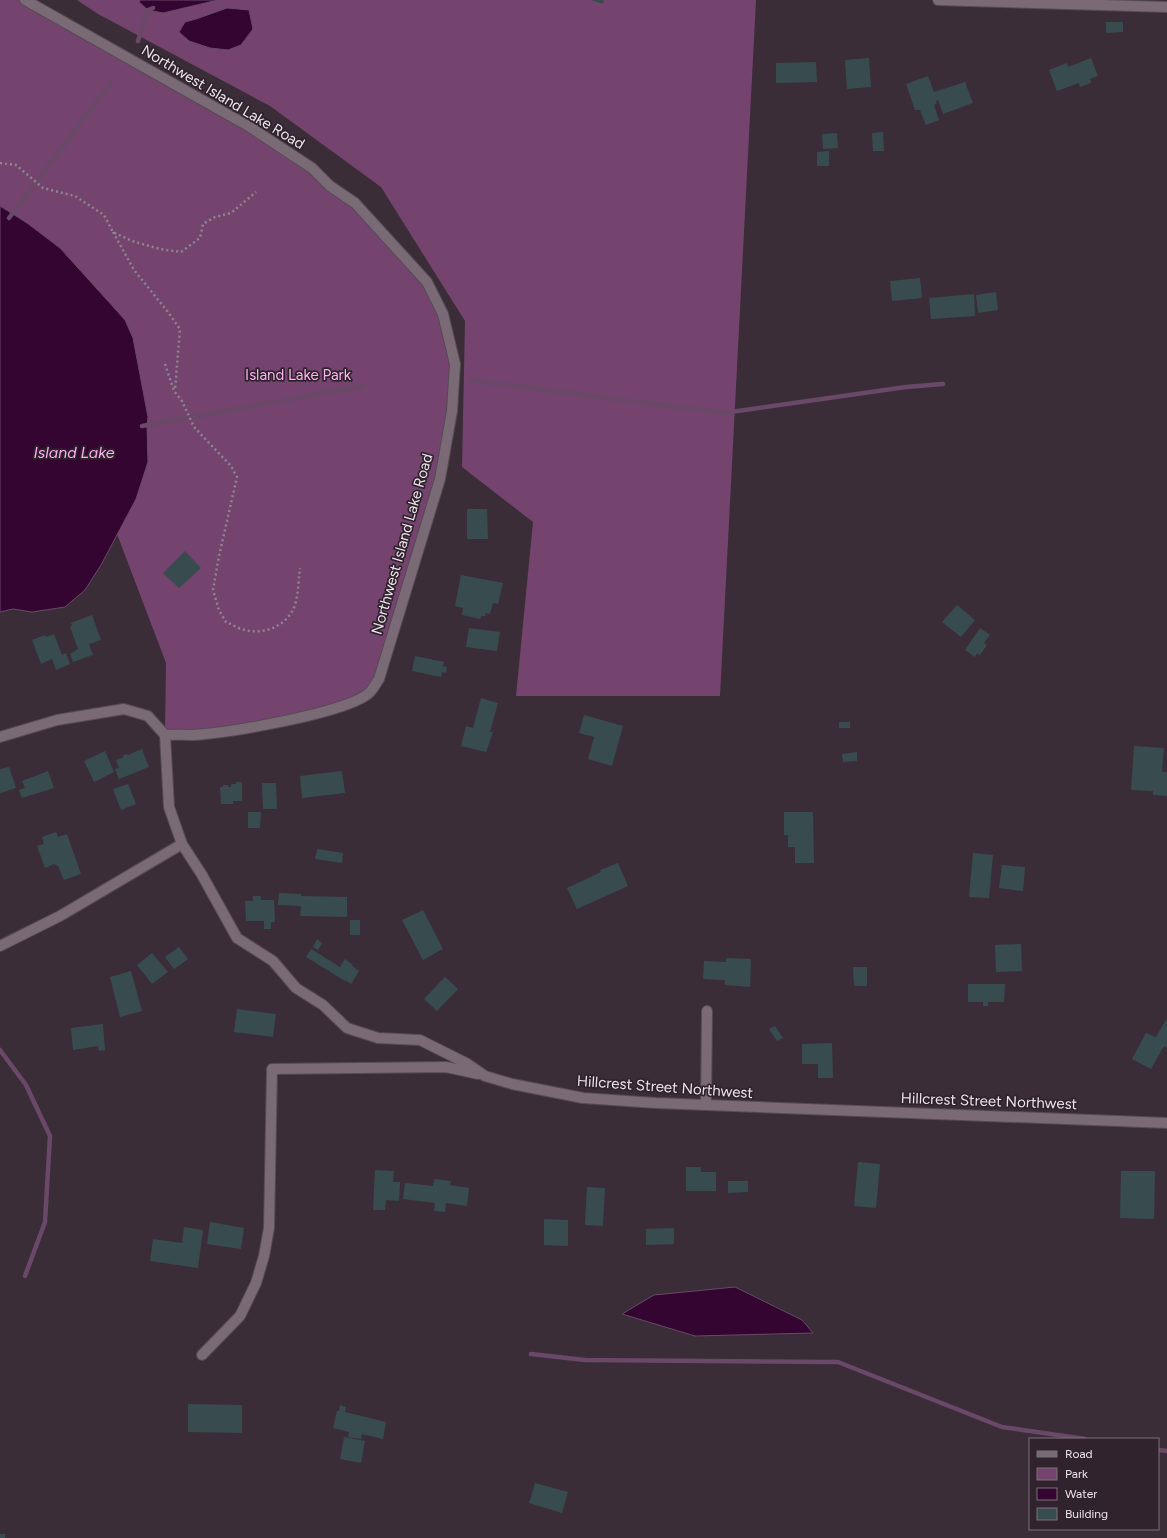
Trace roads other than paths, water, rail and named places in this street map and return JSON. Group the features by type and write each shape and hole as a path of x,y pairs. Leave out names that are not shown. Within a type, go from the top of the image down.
{"street":[{"name":"Northwest Island Lake Road","path":"25,0 250,127 312,168 330,186 355,203 427,282 443,314 454,364 452,411 440,479 378,679 370,692 350,703 324,712 251,727 204,734 165,735"},
{"path":"938,0 1167,7"},
{"path":"0,737 57,720 124,709 148,716 165,735"},
{"name":"Hillcrest Street Northwest","path":"165,735 169,807 182,844 202,875 237,938 273,961 296,988 323,1005 347,1028 378,1038 420,1040 466,1062 485,1076 512,1084 583,1098 706,1106 1167,1123"},
{"path":"0,946 60,916 182,844"},
{"path":"706,1010 706,1106"},
{"path":"202,1355 240,1316 256,1283 264,1256 269,1228 272,1069 446,1066 485,1076"}],"water":[{"path":"140,0 218,0 163,13 148,10 139,2"},
{"path":"227,8 249,10 253,29 241,45 228,50 210,48 189,41 179,32 185,22"},
{"name":"Island Lake","path":"0,206 27,223 60,248 125,320 133,338 148,417 148,462 136,499 101,565 85,590 65,607 32,612 13,609 0,612"},
{"path":"735,1287 802,1320 813,1333 695,1336 622,1314 654,1295"}],"waterway":[{"path":"138,41 148,10 153,8"},
{"path":"9,218 112,81"},
{"path":"470,380 724,413 906,387 943,384"},
{"path":"142,426 363,386"},
{"path":"0,1050 26,1085 50,1136 45,1222 25,1276"},
{"path":"531,1354 585,1360 838,1362 1002,1427 1078,1438"},
{"path":"1159,1450 1167,1451"}],"park label":[{"name":"Island Lake Park","path":"298,375"}]}
